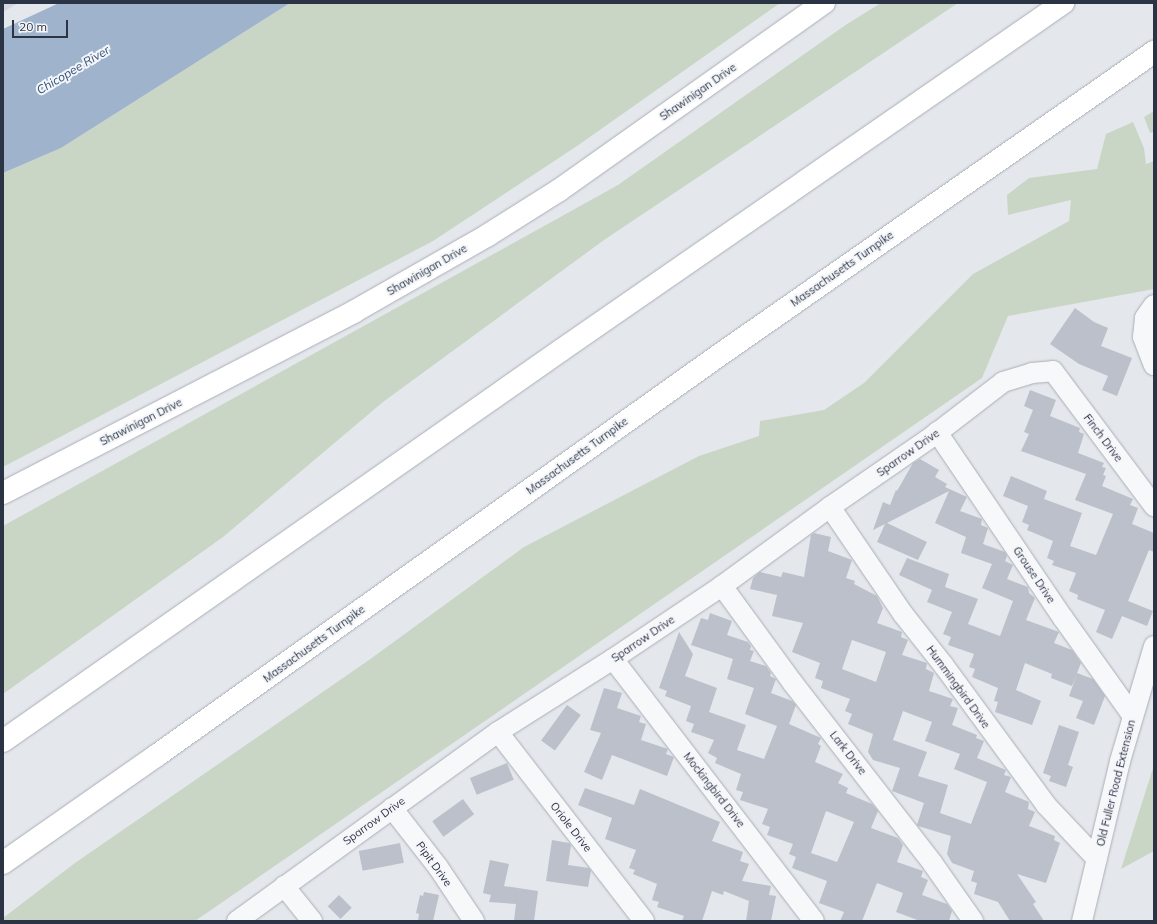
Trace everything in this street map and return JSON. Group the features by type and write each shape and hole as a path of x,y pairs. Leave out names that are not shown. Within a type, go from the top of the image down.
{"main road":[{"name":"Shawinigan Drive","path":"3,493 355,311 488,235 558,191 824,3"},
{"path":"3,741 560,351 1063,3"},
{"name":"Massachusetts Turnpike","path":"3,863 156,756 718,356 1154,52"}],"street":[{"path":"1154,305 1145,318 1143,337 1154,364"},
{"name":"Sparrow Drive","path":"237,921 498,732 613,659 722,586 830,507 938,432 1003,382 1032,373 1053,371"},
{"name":"Finch Drive","path":"1053,371 1154,506"},
{"name":"Grouse Drive","path":"938,432 1063,618 1133,716"},
{"name":"Hummingbird Drive","path":"830,507 901,612 944,666 1042,799 1097,859"},
{"name":"Lark Drive","path":"722,586 792,682 933,864 973,921"},
{"name":"Old Fuller Road Extension","path":"1082,921 1120,761 1154,646"},
{"name":"Mockingbird Drive","path":"613,659 814,921"},
{"name":"Oriole Drive","path":"498,732 644,921"},
{"name":"Pipit Drive","path":"392,808 438,867 474,921"},
{"path":"284,886 312,921"}],"shaded area":[{"path":"3,3 18,3 3,12"}],"green space":[{"path":"290,3 780,3 577,146 433,241 3,467 3,173 61,148"},
{"path":"881,3 958,3 604,240 383,402 223,537 3,694 3,526 618,185 847,24"},
{"path":"1154,111 1154,132 1150,133 1144,117"},
{"path":"1133,122 1144,148 1146,164 1154,161 1154,289 1008,316 982,378 195,921 3,921 3,918 75,863 369,660 524,547 699,456 759,436 760,421 824,410 864,383 973,274 1069,221 1071,200 1008,215 1007,195 1029,178 1097,169 1106,134"},
{"path":"1154,765 1154,851 1121,869"}],"water":[{"name":"Chicopee River","path":"59,3 290,3 61,148 3,173 3,29"}],"building":[{"path":"1075,308 1094,322 1108,328 1101,346 1132,358 1117,396 1102,390 1108,376 1079,364 1050,344"},
{"path":"1030,390 1056,400 1050,416 1080,428 1079,432 1084,434 1078,453 1104,463 1102,467 1106,468 1103,475 1106,476 1102,486 1133,499 1130,505 1138,508 1132,524 1154,533 1154,552 1149,550 1128,601 1153,611 1147,626 1122,616 1112,639 1096,632 1105,610 1077,599 1078,595 1069,591 1076,573 1052,565 1054,561 1047,558 1053,541 1027,530 1029,525 1022,522 1028,506 1003,496 1011,476 1047,491 1044,499 1082,513 1070,546 1096,555 1113,514 1075,500 1086,474 1021,451 1029,434 1024,432 1033,410 1024,406"},
{"path":"920,459 939,470 935,477 947,484 945,487 967,497 960,511 982,519 981,525 988,528 983,544 1005,552 1007,556 1005,561 1013,565 1007,579 1028,587 1029,593 1035,598 1026,620 1059,632 1054,643 1072,650 1081,663 1077,673 1093,679 1105,696 1094,725 1076,718 1083,701 1069,696 1077,674 1072,686 1051,678 1052,674 1025,663 1016,690 1041,701 1032,725 995,712 998,702 994,701 998,688 972,677 975,669 969,667 974,654 948,645 951,637 943,634 952,612 927,602 932,590 899,575 907,558 949,574 945,587 978,599 968,624 1000,636 1013,601 982,588 992,564 961,553 966,537 935,523 949,491 887,523 927,542 918,560 877,542 885,524 873,530 883,502 890,505 896,490 897,491 913,463"},
{"path":"814,533 831,537 828,551 852,560 846,578 855,581 854,584 877,596 883,608 877,623 902,632 901,637 908,640 902,655 927,663 926,669 934,673 929,691 953,699 950,706 958,708 952,725 977,735 976,738 984,741 977,758 1006,770 1004,775 1011,777 1005,792 1029,802 1028,809 1035,812 1029,826 1055,836 1054,840 1060,843 1046,883 1017,874 1036,902 1033,904 1044,921 1010,921 998,902 974,894 977,883 971,881 974,871 952,863 947,854 951,836 917,825 924,803 892,791 900,768 873,760 868,752 873,734 848,724 852,714 845,711 850,699 821,688 823,681 815,678 820,663 792,652 803,623 772,616 777,595 750,589 753,578 760,572 781,577 783,572 804,577 811,535","holes":["852,640 886,652 876,682 842,669","903,711 932,722 925,741 960,754 954,769 987,782 971,824 940,813 948,785 918,776 927,752 893,740"]},
{"path":"710,613 732,621 727,635 748,642 751,646 750,650 754,651 750,661 766,666 771,673 770,676 776,679 771,693 792,701 796,705 789,724 821,738 818,744 821,746 815,762 843,774 838,783 848,788 846,793 872,804 878,811 871,828 898,838 903,845 897,862 923,871 921,877 928,880 922,895 947,904 952,911 949,921 920,921 896,912 903,893 877,883 862,921 840,921 844,912 819,903 827,881 792,868 796,857 789,854 793,844 767,835 770,827 762,824 768,809 740,800 743,792 736,790 741,774 715,763 717,758 708,753 714,740 691,732 694,724 686,721 691,706 665,696 667,691 659,688 679,632 693,654 685,676 717,688 709,712 746,725 737,750 764,759 777,726 745,714 754,688 727,679 733,659 691,645 701,618 708,620","holes":["826,811 854,822 837,862 811,853"]},
{"path":"604,688 622,693 617,708 641,716 639,722 646,724 641,740 668,749 666,754 674,757 667,776 612,755 602,780 584,772 601,733 590,730"},
{"path":"567,705 581,715 555,751 541,741"},
{"path":"1059,725 1079,732 1068,765 1073,767 1066,787 1049,781 1051,776 1043,773"},
{"path":"507,763 514,780 477,795 470,778"},
{"path":"585,788 634,805 640,789 720,822 712,841 743,852 740,861 749,864 742,881 771,886 769,895 776,896 771,921 746,921 749,901 724,891 723,895 712,891 702,921 682,921 684,916 657,907 659,902 652,900 657,884 633,874 635,870 629,868 636,850 605,839 612,818 578,805"},
{"path":"463,799 474,814 443,837 432,821"},
{"path":"552,840 569,843 571,845 568,865 589,868 591,871 588,887 546,881"},
{"path":"400,843 404,863 363,871 359,851"},
{"path":"490,860 509,864 504,886 538,891 534,921 514,921 516,904 489,902 491,895 483,893"},
{"path":"424,892 439,895 433,921 418,921 419,914 416,913 420,895 423,896"},
{"path":"339,895 352,908 340,919 328,906"}]}
